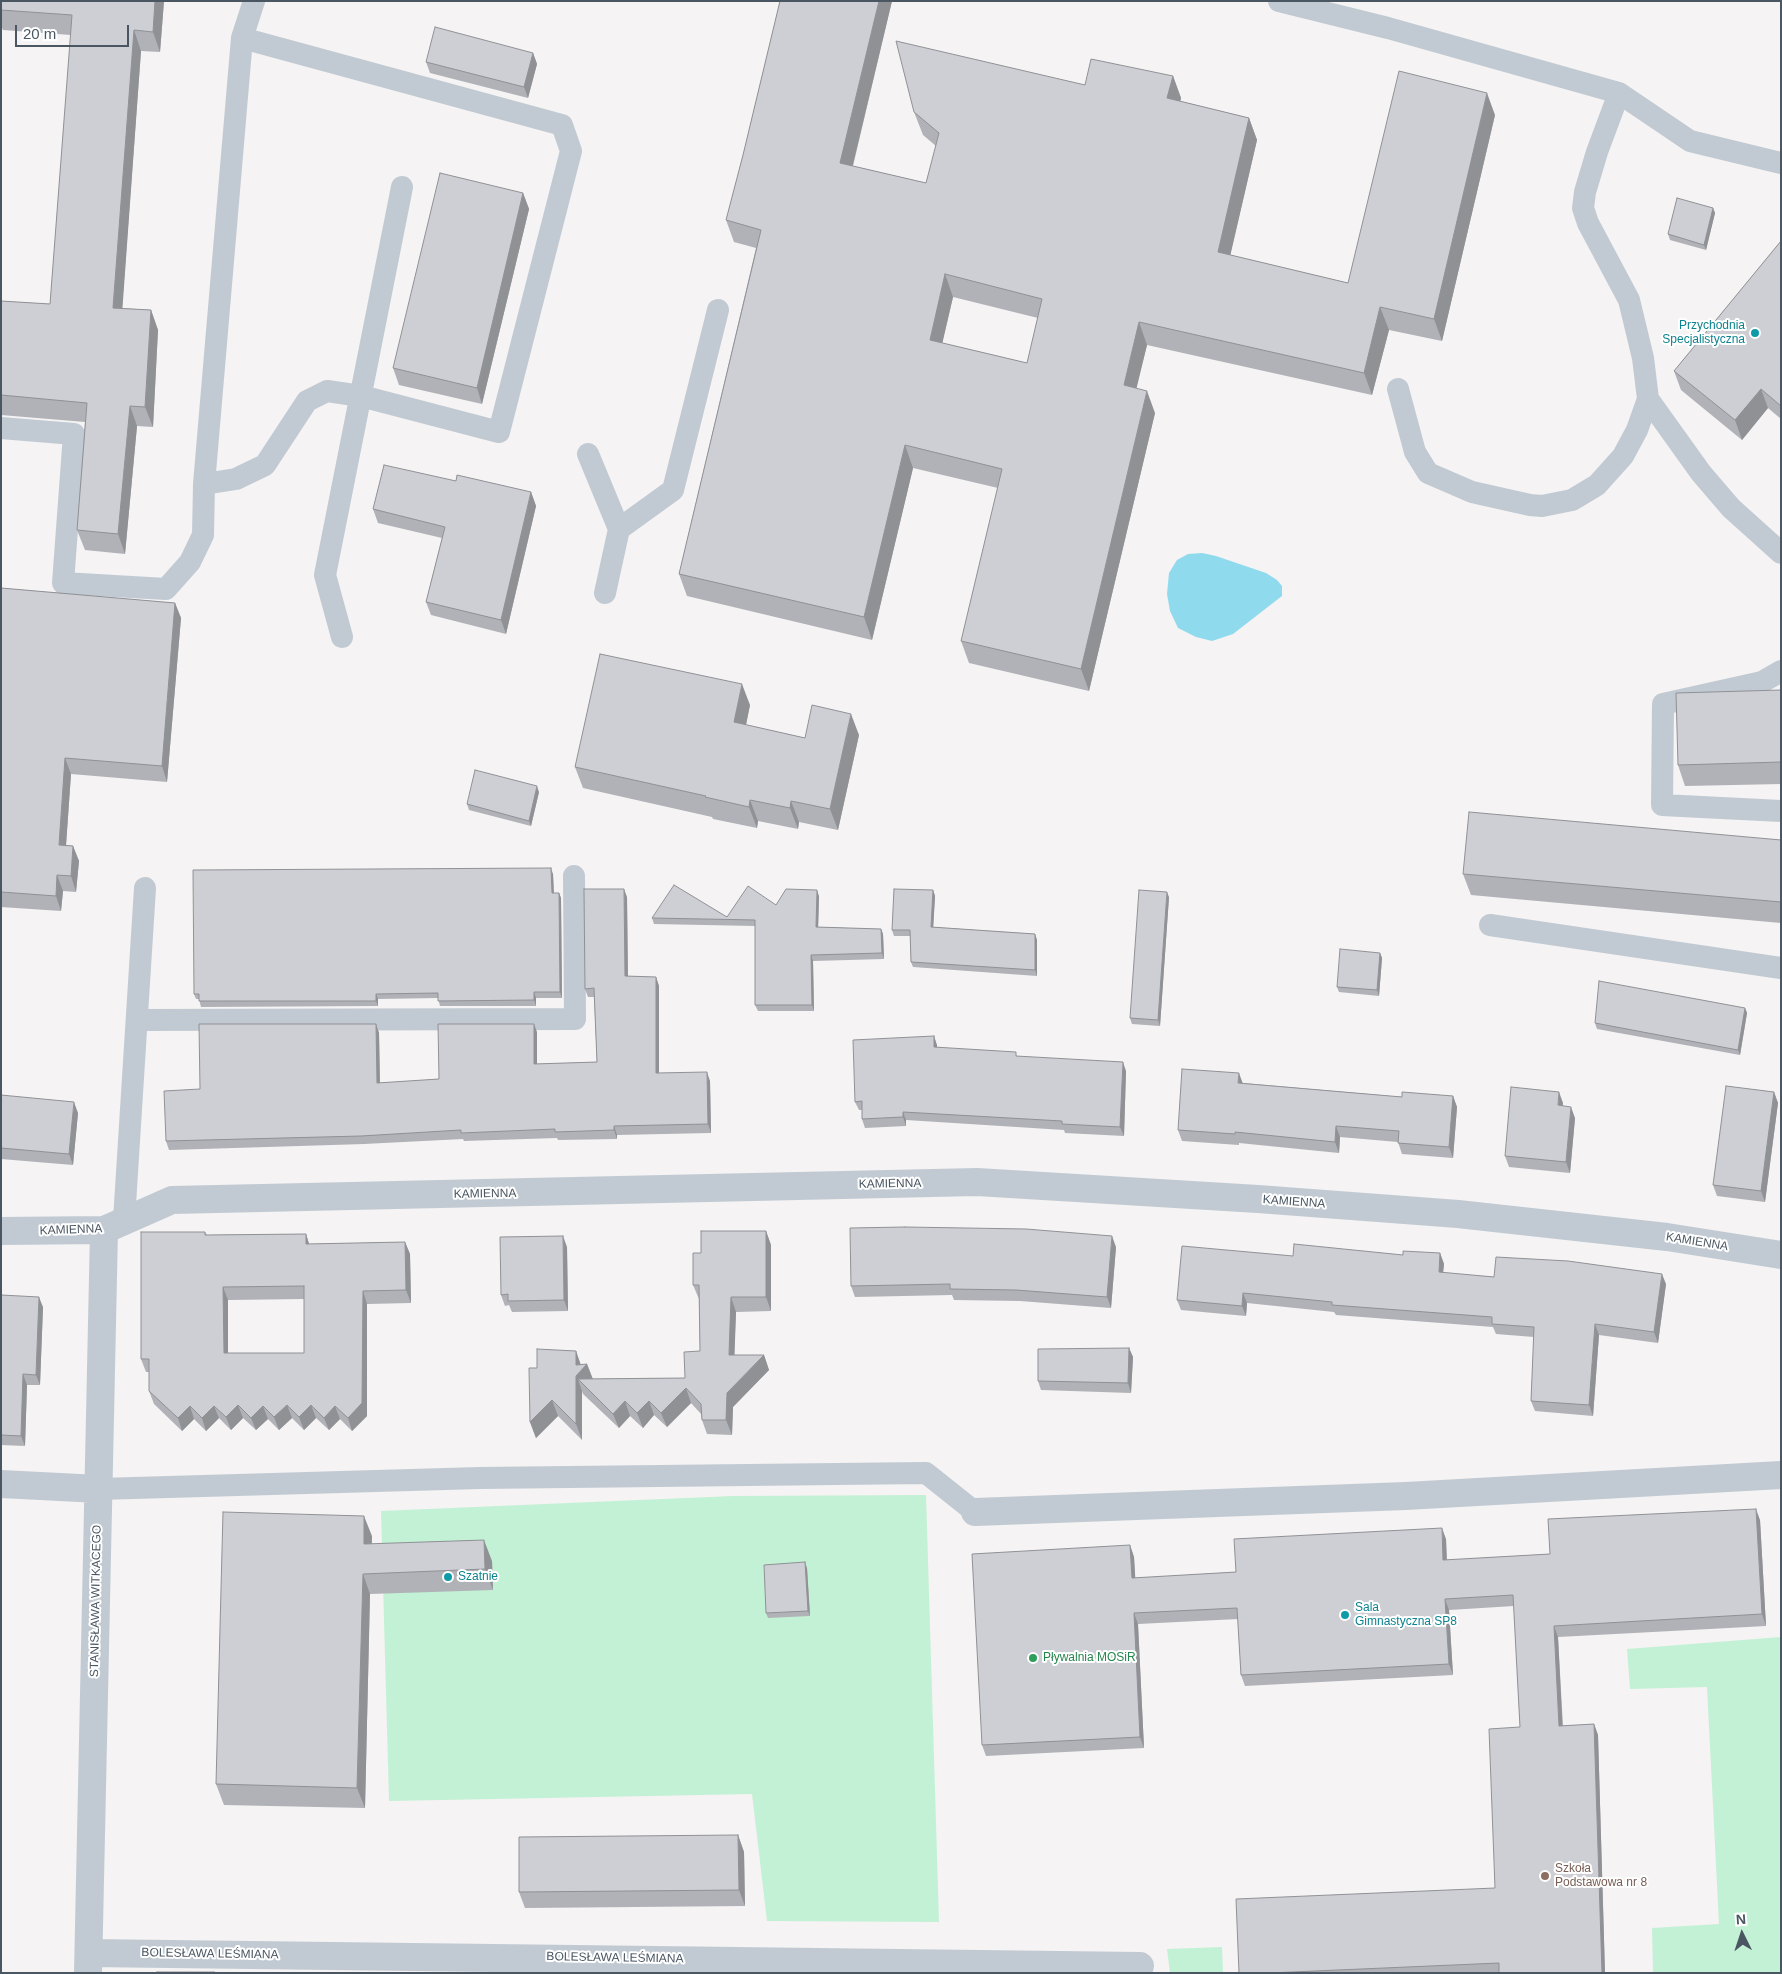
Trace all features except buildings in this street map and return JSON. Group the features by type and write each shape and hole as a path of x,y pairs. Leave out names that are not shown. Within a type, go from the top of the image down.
{"street":[{"name":"KAMIENNA","path":"1,1231 114,1225 172,1200 976,1182 1258,1199 1458,1214 1666,1237 1781,1255"},
{"name":"STANISŁAWA WITKACEGO","path":"88,1963 99,1488 114,1225"},
{"path":"975,1512 1406,1496 1781,1475"},
{"path":"1,1484 99,1488"},
{"name":"BOLESŁAWA LEŚMIANA","path":"88,1963 1140,1966"}],"lane":[{"path":"1,428 74,434 64,583 166,589 190,562 203,535 204,484 242,38 254,1"},
{"path":"1279,1 1388,28 1619,94 1690,141 1781,163"},
{"path":"204,484 236,479 265,465 307,401 327,391 361,396 499,432 571,152 562,125 242,38"},
{"path":"1398,389 1415,452 1428,473 1472,492 1542,506 1572,500 1597,485 1623,456 1648,399 1643,358 1629,300 1588,223 1583,208 1585,192 1597,152 1619,94"},
{"path":"342,637 325,575 402,188"},
{"path":"619,529 673,490 718,310"},
{"path":"1648,399 1701,473 1730,508 1781,553"},
{"path":"588,454 619,529 605,593"},
{"path":"1781,670 1762,682 1663,704 1662,805 1781,812"},
{"path":"137,1020 575,1019 574,876"},
{"path":"114,1225 137,1020 146,888"},
{"path":"1490,924 1781,968"},
{"path":"99,1488 480,1478 926,1473 975,1512"}],"green space":[{"path":"926,1495 939,1922 767,1921 752,1794 389,1801 381,1511 733,1496"},
{"path":"1781,1637 1781,1973 1653,1973 1652,1928 1719,1924 1707,1687 1630,1689 1627,1649"},
{"path":"1222,1947 1223,1973 1170,1973 1167,1949"}],"water":[{"path":"1202,553 1266,573 1277,580 1282,586 1282,596 1233,634 1212,641 1196,637 1178,628 1170,611 1167,594 1169,573 1177,560 1188,554"}],"place":[{"name":"Przychodnia Specjalistyczna","path":"1755,333"},
{"name":"Szatnie","path":"448,1577"},
{"name":"Sala Gimnastyczna SP8","path":"1345,1615"},
{"name":"Pływalnia MOSiR","path":"1033,1658"},
{"name":"Szkoła Podstawowa nr 8","path":"1545,1876"}]}
